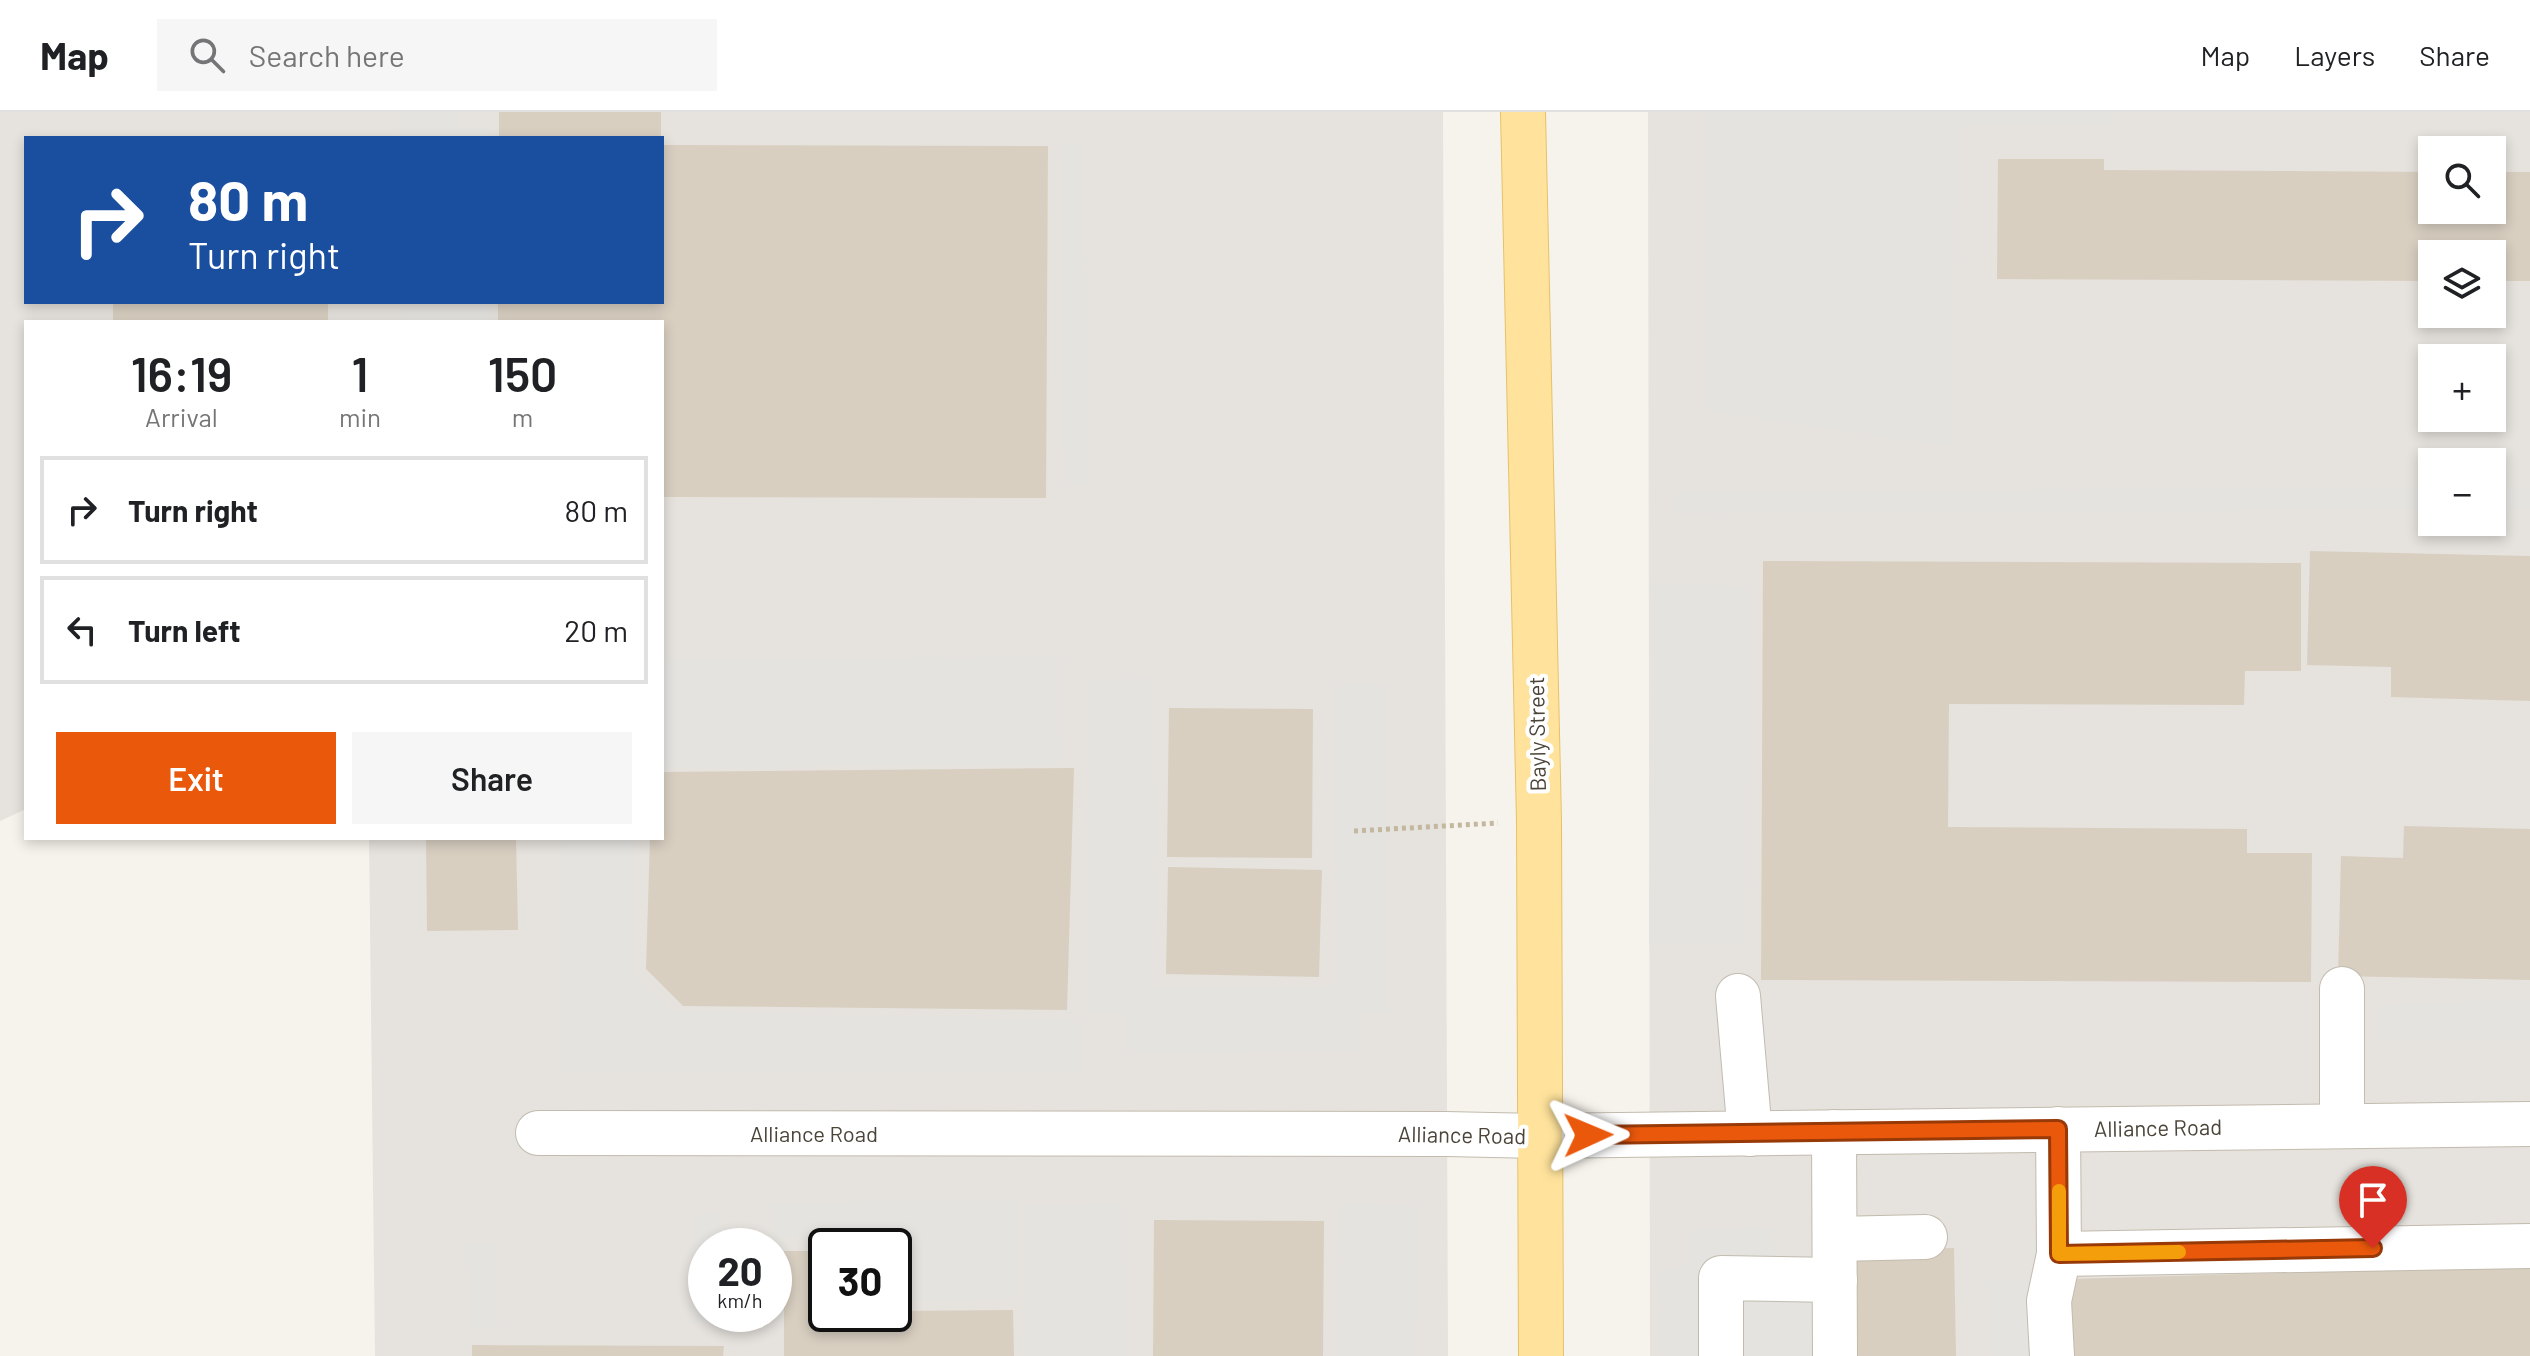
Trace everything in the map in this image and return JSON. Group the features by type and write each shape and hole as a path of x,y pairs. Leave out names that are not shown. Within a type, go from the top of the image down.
{"main road":[{"name":"Bayly Street","path":"1523,112 1539,821 1541,1356"}],"street":[{"path":"2342,989 2342,1126"},
{"path":"1738,996 1750,1134"},
{"name":"Alliance Road","path":"538,1133 1539,1136 2530,1124"},
{"path":"2052,1356 2049,1301 2059,1254 2058,1129"},
{"path":"1834,1132 1835,1356"},
{"path":"1721,1356 1721,1278 1835,1260 1925,1237"},
{"path":"2059,1254 2530,1246"}],"path":[{"path":"1354,831 1539,821"}],"shaded area":[{"path":"0,112 1443,112 1448,1356 375,1356 369,840 664,840 664,320 24,320 24,810 0,821"},
{"path":"398,112 458,112 458,129 488,128 488,136 398,136"},
{"path":"1648,112 2530,112 2530,1356 1650,1356"},
{"path":"1707,112 2114,112 2113,126 1958,124 1950,446 1707,411"},
{"path":"1082,142 1089,484 1066,485 1059,143"},
{"path":"401,304 491,304 491,320 402,320"},
{"path":"2418,487 2418,509 1676,514 1676,492"},
{"path":"2506,487 2530,487 2530,509 2506,509"},
{"path":"1652,585 1750,586 1746,945 1649,944"},
{"path":"1059,657 1060,765 664,767 664,659"},
{"path":"1153,678 1155,988 1338,986 1336,684 1387,684 1388,1013 1358,1013 1358,1051 1127,1053 1127,1012 1090,1013 1089,679"},
{"path":"561,840 635,840 635,979 674,1011 1082,1020 1083,1072 562,1071"},
{"path":"2530,999 2530,1039 2379,1041 2377,1005"},
{"path":"1017,1199 1019,1299 912,1301 912,1228 808,1228 808,1235 792,1236 792,1228 772,1228 771,1203"},
{"path":"1123,1204 1125,1356 1026,1356 1025,1205"},
{"path":"1341,1204 1418,1205 1415,1356 1338,1356"},
{"path":"692,1214 720,1214 720,1228 692,1228"},
{"path":"1772,1227 1773,1267 1834,1266 1837,1356 1661,1356 1659,1270 1690,1269 1690,1230"},
{"path":"495,1242 499,1328 470,1330 466,1243"},
{"path":"2059,1280 2062,1356 1992,1356 1989,1282"}],"building":[{"path":"499,112 661,112 661,136 499,136"},
{"path":"664,145 1048,146 1046,498 664,497 664,320 498,320 498,304 664,304"},
{"path":"1998,159 2104,159 2104,170 2418,172 2418,224 2506,224 2506,172 2530,172 2530,281 2506,281 2506,240 2418,240 2418,281 1997,279"},
{"path":"113,304 328,304 328,320 113,320"},
{"path":"2310,551 2530,556 2530,701 2391,697 2391,667 2307,665"},
{"path":"1763,561 2301,563 2301,671 2245,671 2244,705 1949,704 1948,827 2247,829 2247,853 2312,853 2311,982 1761,980"},
{"path":"1169,708 1313,709 1312,858 1167,857"},
{"path":"1074,768 1067,1010 683,1006 646,969 650,840 664,840 664,772"},
{"path":"2404,826 2530,829 2530,980 2338,976 2341,856 2403,858"},
{"path":"426,840 516,840 518,930 427,931"},
{"path":"1168,867 1322,870 1319,977 1166,974"},
{"path":"1154,1220 1324,1221 1323,1356 1153,1356"},
{"path":"1954,1248 1956,1356 1849,1356 1847,1250"},
{"path":"792,1251 808,1251 808,1332 912,1332 912,1311 1013,1310 1014,1356 784,1356 784,1332 792,1332"},
{"path":"2530,1266 2530,1356 2072,1356 2070,1279"},
{"path":"472,1345 724,1346 723,1356 472,1356"}],"slow traffic":[{"path":"2059,1191 2059,1254 2179,1252"}],"route":[{"path":"1588,1135 2058,1129 2059,1254 2373,1248"}]}
